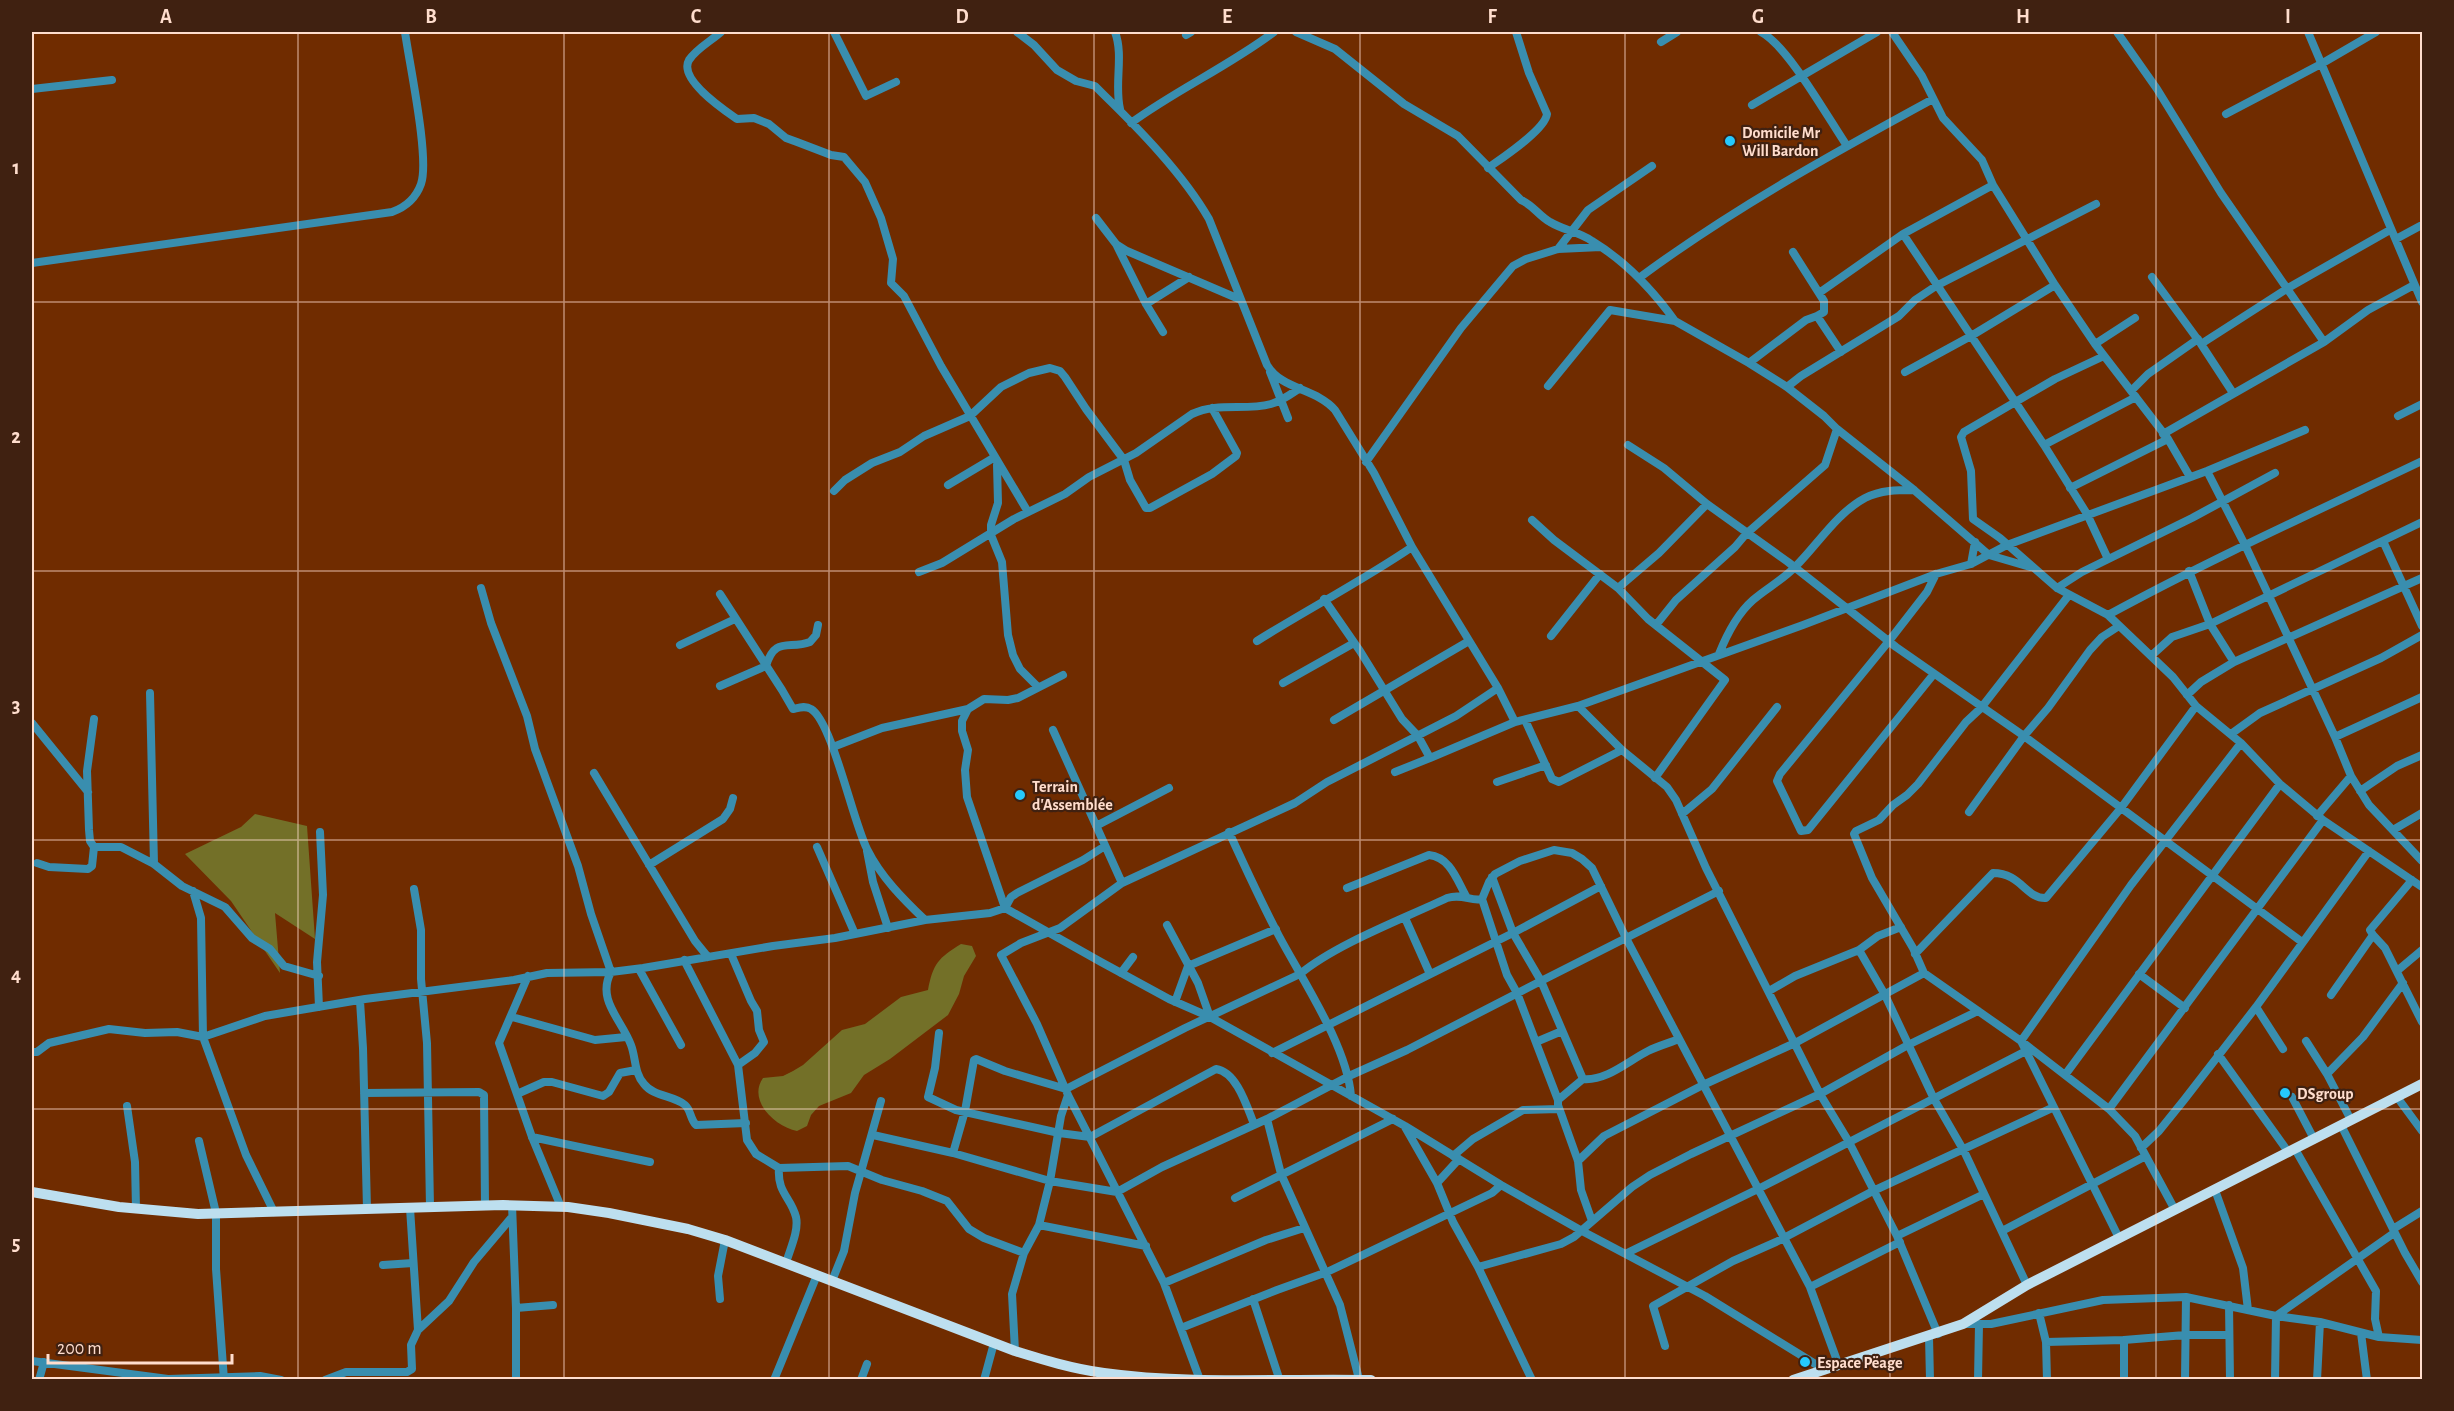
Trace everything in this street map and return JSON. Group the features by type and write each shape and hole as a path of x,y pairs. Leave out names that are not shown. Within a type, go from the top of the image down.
{"highway":[{"path":"1793,1380 1963,1324 2027,1285 2422,1084"},
{"path":"32,1192 165,1213 512,1205 561,1207 634,1217 699,1231 1015,1351 1103,1377 1371,1380"}],"street":[{"path":"32,263 392,212 406,205 419,190 424,167 405,32"},
{"path":"721,32 693,55 687,64 688,71 699,89 737,119 750,117 769,124 786,138 831,155 844,157 855,170 870,191 887,237 893,259 891,283 904,296 935,357 1028,512"},
{"path":"834,32 866,96 896,81"},
{"path":"1017,32 1034,45 1057,70 1076,81 1095,86 1177,174 1201,204 1288,418"},
{"path":"1115,32 1119,51 1116,95 1121,114"},
{"path":"1131,123 1274,32"},
{"path":"1296,32 1335,49 1404,104 1458,136 1488,168 1547,221 1573,231 1601,247 1639,278 1675,321"},
{"path":"1488,168 1527,138 1547,114 1529,73 1516,32"},
{"path":"1661,42 1677,32"},
{"path":"1761,32 1770,36 1787,54 1847,146"},
{"path":"1752,105 1877,32"},
{"path":"1892,32 1922,76 1943,118 1982,160 2055,285 2095,344 2166,436 2190,477"},
{"path":"2117,32 2157,89 2216,185 2324,342"},
{"path":"2308,32 2422,302"},
{"path":"2226,114 2376,32"},
{"path":"32,89 112,80"},
{"path":"1639,278 1691,239 1847,146 1933,99"},
{"path":"1558,249 1595,204 1652,166"},
{"path":"1820,293 1903,234 1994,184"},
{"path":"1787,387 1899,316 1915,300 1936,286 2096,204"},
{"path":"1096,218 1116,244 1146,304 1163,332"},
{"path":"2396,239 2421,226"},
{"path":"2044,445 2134,394 2148,374 2199,342 2391,230"},
{"path":"1903,234 2044,445 2087,514 2108,559"},
{"path":"1116,244 1239,299"},
{"path":"1366,462 1461,328 1513,266 1526,259 1558,249 1601,247"},
{"path":"1749,363 1825,308 1820,293 1792,252"},
{"path":"1146,304 1189,277"},
{"path":"2152,277 2233,393"},
{"path":"1905,372 1971,336 2055,285"},
{"path":"2070,488 2166,436 2233,393 2324,342 2361,314 2414,285"},
{"path":"1548,387 1610,310 1675,321 1787,387 1914,490 1989,555 2032,567"},
{"path":"1817,316 1841,352"},
{"path":"2095,344 2135,318"},
{"path":"2104,356 2055,379 1964,432 1961,437 1971,471 1973,519 2056,588 2108,615 2173,677 2196,706 2241,743 2280,784 2320,818 2422,887"},
{"path":"1267,365 1272,374 1282,381 1327,401 1366,462 1412,547 1498,688 1515,722"},
{"path":"834,491 845,480 872,463 900,452 924,436 970,416 1000,387 1029,373 1050,368 1060,371 1065,377 1124,460 1130,480 1148,508 1212,474 1234,459 1237,453 1212,408"},
{"path":"919,572 942,563 1028,512 1047,504 1089,477 1124,460 1192,414 1212,408 1264,405 1281,401 1300,388"},
{"path":"2398,416 2422,404"},
{"path":"1656,625 1676,600 1735,547 1746,534 1825,465 1837,429"},
{"path":"1395,772 1515,722 1578,706 1803,625 1936,574 1971,564 2007,545 2207,471 2305,430"},
{"path":"1628,445 1664,468 1707,504 1795,567 1933,675 2024,736 2302,942"},
{"path":"948,485 996,460"},
{"path":"996,460 998,503 991,525 991,535 1002,562 1007,626 1013,655 1020,669 1038,687"},
{"path":"2108,615 2189,571 2246,547 2422,461"},
{"path":"2207,471 2246,547 2351,776 2393,830 2422,861"},
{"path":"2056,588 2275,473"},
{"path":"1719,654 1727,634 1751,602 1795,567 1830,527 1865,498 1887,491 1914,490"},
{"path":"1618,588 1659,553 1707,504"},
{"path":"1532,520 1545,533 1618,588 1656,625 1723,677 1724,683 1655,778"},
{"path":"2151,656 2172,637 2210,624 2422,522"},
{"path":"1971,564 1974,540 1985,529"},
{"path":"2383,541 2422,626"},
{"path":"1257,641 1324,599 1385,566 1412,547"},
{"path":"2189,571 2210,624 2234,662"},
{"path":"1551,636 1600,574"},
{"path":"1933,675 1808,830 1801,831 1777,782 1780,774 1889,641 1927,592 1936,574"},
{"path":"2187,695 2201,682 2234,662 2422,579"},
{"path":"481,588 491,623 527,716 535,749 578,866 591,914 611,972 607,979 607,998 630,1043 636,1070 646,1087 686,1106 696,1125 746,1123"},
{"path":"720,594 782,690 790,707 793,709 804,707 813,710 833,747 867,850 870,872 888,928"},
{"path":"2069,595 1918,784 1879,820 1854,834 1872,878 1916,954 1924,973 2021,1041 2109,1109 2130,1129 2175,1210"},
{"path":"1324,599 1402,719 1419,736 1430,758"},
{"path":"680,645 735,619"},
{"path":"720,686 766,666 774,649 784,645 810,642 816,635 818,625"},
{"path":"1969,812 2090,650 2118,626"},
{"path":"2230,734 2260,713 2381,658 2422,635"},
{"path":"1334,720 1469,641"},
{"path":"1283,683 1354,643"},
{"path":"833,747 882,728 968,709 984,699 1013,699 1063,675"},
{"path":"1200,1379 1164,1283 1116,1192 1067,1092 1041,1032 1001,955 1021,943 1069,922 1122,883 1295,803 1328,782 1456,716 1498,688"},
{"path":"150,693 154,864"},
{"path":"2335,737 2422,697"},
{"path":"1578,706 1622,750 1672,792 1820,1094 1849,1142 1899,1239 1933,1335 1930,1380"},
{"path":"1916,954 1993,873 2003,873 2014,878 2034,896 2046,898 2121,808 2196,706"},
{"path":"1682,814 1712,789 1777,707"},
{"path":"968,709 962,726 968,750 965,770 967,797 1005,908 1175,1002 1210,1017 1330,1086 1393,1119 1501,1185 1687,1287 1825,1370"},
{"path":"37,863 49,867 88,869 92,866 94,846 90,841 87,771 94,719"},
{"path":"1525,720 1552,779 1559,782 1622,750"},
{"path":"32,723 88,792"},
{"path":"1053,730 1122,883"},
{"path":"2021,1041 2132,885 2241,743"},
{"path":"2360,790 2397,766 2422,755"},
{"path":"1497,782 1546,765"},
{"path":"594,773 695,941 708,957"},
{"path":"2109,1109 2258,911 2351,776"},
{"path":"2065,1075 2280,784"},
{"path":"1096,826 1168,788"},
{"path":"649,865 723,819 730,809 733,798"},
{"path":"2393,830 2422,813"},
{"path":"319,1007 318,955 323,895 320,832"},
{"path":"1229,832 1276,930 1327,1025 1349,1076 1351,1096"},
{"path":"94,846 121,847 154,864 192,891 225,907 252,938 270,949 284,966 319,976"},
{"path":"32,1052 38,1052 49,1043 109,1029 145,1033 177,1032 203,1037 257,1018 360,1000 423,993 547,973 639,969 855,934 925,920 990,913 1005,908 1017,892 1077,864 1105,846"},
{"path":"817,847 855,934"},
{"path":"867,850 902,898 925,920"},
{"path":"1592,1221 1581,1190 1578,1161 1559,1109 1558,1100 1517,993 1507,975 1482,899 1492,877 1520,861 1554,850 1572,854 1592,868 1702,1085 1810,1287 1839,1366"},
{"path":"2141,1148 2159,1131 2256,1006 2369,851"},
{"path":"1347,888 1429,855 1438,856 1446,861 1466,896"},
{"path":"870,872 879,869"},
{"path":"1492,877 1513,933 1541,981 1583,1079"},
{"path":"2412,880 2370,930 2373,936 2380,941 2397,971 2420,1012 2422,1022"},
{"path":"1272,1053 1496,942 1601,886"},
{"path":"414,889 421,930 427,1043 430,1207"},
{"path":"192,891 201,918 203,1037 246,1155 274,1212"},
{"path":"873,1135 953,1153 1050,1181 1116,1192 1162,1167 1267,1119 1349,1076 1407,1050 1719,891"},
{"path":"953,1153 976,1059 1067,1092 1210,1017 1300,974 1341,948 1447,898 1466,896 1477,900 1482,899"},
{"path":"1405,918 1430,974"},
{"path":"1167,925 1198,983 1210,1017"},
{"path":"1769,991 1795,976 1859,950 1878,936 1901,927"},
{"path":"1175,1002 1188,966 1276,930"},
{"path":"2331,995 2373,936"},
{"path":"686,960 695,941"},
{"path":"1859,950 1885,995 1934,1099 1964,1151 2027,1285"},
{"path":"2397,971 2422,950"},
{"path":"731,954 757,1011 759,1030 764,1042 755,1053 738,1065"},
{"path":"1121,973 1133,957"},
{"path":"686,960 738,1065 747,1140 756,1154 779,1168 848,1166 882,1180 945,1200 969,1229 984,1238 1024,1253"},
{"path":"639,969 681,1045"},
{"path":"1578,1161 1604,1136 1702,1085 1795,1043 1924,973"},
{"path":"2139,974 2185,1008"},
{"path":"528,976 499,1043 532,1137 561,1207"},
{"path":"2327,1074 2362,1037 2403,983"},
{"path":"360,1000 367,1209"},
{"path":"2256,1006 2283,1049"},
{"path":"1478,1267 1540,1252 1561,1244 1582,1231 1650,1175 1820,1094 1908,1045 1978,1011"},
{"path":"512,1017 595,1040 626,1037"},
{"path":"1536,1042 1562,1030"},
{"path":"939,1033 935,1068 928,1097 956,1110 1059,1133 1090,1137 1216,1069 1230,1076 1254,1124"},
{"path":"1558,1100 1583,1079 1595,1079 1612,1072 1649,1050 1679,1039"},
{"path":"2021,1041 2052,1108 2119,1238"},
{"path":"2306,1041 2327,1074 2394,1231 2422,1279"},
{"path":"1627,1253 1758,1190 2026,1051"},
{"path":"2218,1054 2292,1151 2358,1259 2376,1291 2375,1319 2379,1337"},
{"path":"517,1094 544,1082 552,1082 603,1096 609,1092 620,1073 636,1070"},
{"path":"364,1093 427,1091 479,1092 484,1095 485,1205"},
{"path":"1015,1351 1012,1294 1024,1253 1039,1225 1067,1092"},
{"path":"2292,1097 2314,1139"},
{"path":"2397,1097 2422,1131"},
{"path":"832,1281 843,1251 855,1193 863,1172 881,1101"},
{"path":"128,1106 135,1162 136,1209"},
{"path":"1665,1346 1652,1307 1733,1261 1784,1238 1874,1191 2052,1108"},
{"path":"1437,1183 1473,1139 1523,1110 1559,1109"},
{"path":"1267,1119 1281,1174 1341,1305 1359,1379"},
{"path":"1235,1198 1393,1119"},
{"path":"1405,1126 1437,1183 1449,1214 1478,1267 1532,1380"},
{"path":"532,1137 650,1162"},
{"path":"199,1141 216,1213 216,1269 224,1378"},
{"path":"2002,1231 2146,1156"},
{"path":"779,1168 780,1188 796,1217 794,1236 786,1263"},
{"path":"1181,1329 1327,1272 1492,1193 1501,1185"},
{"path":"2215,1190 2243,1268 2248,1310"},
{"path":"1810,1287 1984,1194"},
{"path":"512,1205 516,1377"},
{"path":"410,1208 418,1330"},
{"path":"2276,1316 2422,1211"},
{"path":"325,1380 346,1372 407,1372 412,1369 411,1345 418,1330 449,1300 474,1262 511,1218"},
{"path":"1039,1225 1146,1246"},
{"path":"1164,1283 1266,1240 1304,1228"},
{"path":"720,1299 718,1276 725,1240"},
{"path":"382,1265 413,1263"},
{"path":"775,1379 817,1275"},
{"path":"1963,1324 1991,1324 2103,1300 2186,1297 2276,1316 2320,1322 2379,1337 2422,1340"},
{"path":"2185,1380 2186,1297"},
{"path":"1253,1299 1280,1378"},
{"path":"516,1308 553,1305"},
{"path":"2229,1305 2230,1380"},
{"path":"2040,1313 2046,1342 2047,1380"},
{"path":"2275,1380 2276,1316"},
{"path":"2317,1380 2320,1322"},
{"path":"1978,1380 1979,1324"},
{"path":"2361,1333 2367,1380"},
{"path":"2046,1342 2229,1335"},
{"path":"2124,1340 2124,1380"},
{"path":"984,1380 994,1342"},
{"path":"32,1361 152,1378 260,1376 281,1380"},
{"path":"39,1380 44,1362"},
{"path":"861,1380 867,1364"}],"shaded area":[{"path":"255,814 307,826 315,939 275,913 280,973 231,901 185,854 241,827"},
{"path":"961,944 972,946 976,956 964,976 959,994 948,1015 890,1059 864,1075 851,1093 819,1106 811,1115 807,1126 797,1131 789,1129 766,1112 759,1095 759,1087 763,1078 783,1076 793,1071 803,1065 842,1030 865,1024 901,997 928,990 938,962"}],"place":[{"name":"Domicile Mr Will Bardon","path":"1730,141"},
{"name":"Terrain d'Assemblée","path":"1020,795"},
{"name":"DSgroup","path":"2285,1093"},
{"name":"Espace Pëage","path":"1805,1362"}]}
